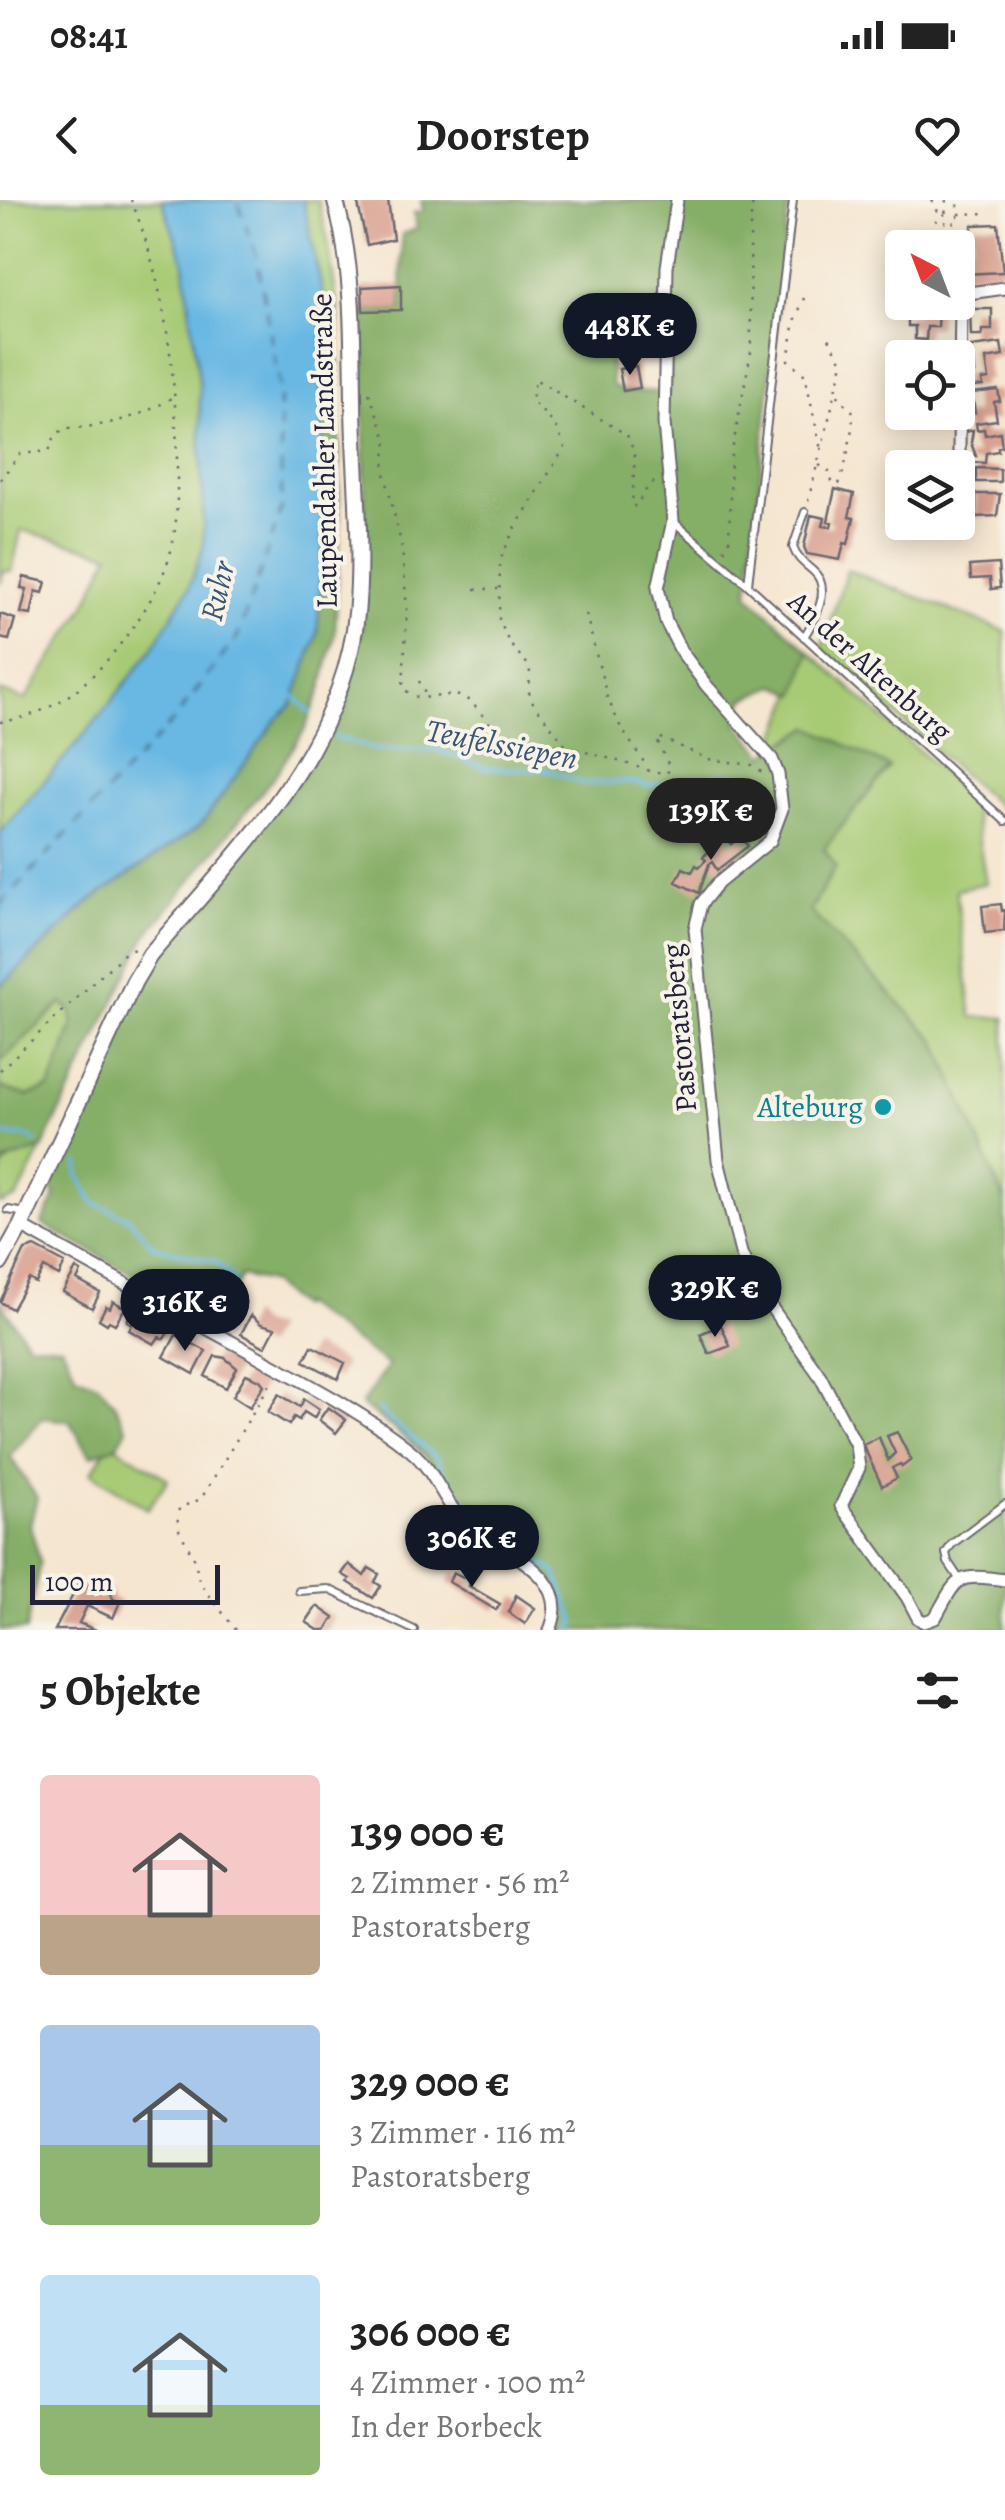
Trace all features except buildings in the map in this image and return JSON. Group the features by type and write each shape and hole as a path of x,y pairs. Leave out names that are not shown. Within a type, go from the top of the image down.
{"main road":[{"name":"Laupendahler Landstraße","path":"0,1264 150,954 286,790 330,718 346,668 356,610 357,526 351,315 347,260 334,200"}],"street":[{"name":"Pastoratsberg","path":"678,200 667,267 664,422 673,521 658,588 666,622 681,650 772,759 782,809 770,840 717,884 702,904 695,929 718,1160 741,1252 754,1282 820,1376 856,1445 860,1468 841,1506 921,1620 935,1618 947,1592 960,1580"},
{"path":"959,450 961,303 969,292 1005,288"},
{"path":"24,1220 370,1421 408,1449 433,1473 466,1523 523,1559 539,1574 553,1596 555,1608 550,1630"},
{"path":"960,1580 970,1576 1005,1580"}],"lane":[{"name":"An der Altenburg","path":"748,585 793,200"},
{"path":"804,637 823,590 817,574 801,562 793,546 805,512"},
{"name":"An der Altenburg","path":"673,521 1005,821"},
{"path":"8,1210 24,1220"},
{"path":"960,1580 946,1553 952,1544 1005,1504"},
{"path":"298,1591 328,1589 414,1630"}],"path":[{"path":"0,722 50,709 80,688 118,647 159,584 174,535 175,396 168,340 151,260 131,200"},
{"path":"719,559 729,543 731,456 750,352 752,200"},
{"path":"932,200 940,216"},
{"path":"946,200 946,230"},
{"path":"946,224 958,222 961,200"},
{"path":"958,214 988,213"},
{"path":"930,230 933,223 946,214"},
{"path":"804,298 788,360 806,375 821,451"},
{"path":"805,512 843,363 826,333"},
{"path":"568,748 530,696 530,667 509,643 500,619 500,560 565,447 555,426 532,401 534,380 627,436 636,454 632,506 637,506 642,493 655,480 667,475"},
{"path":"818,464 828,469 832,483 839,484 853,414 837,388"},
{"path":"370,394 387,441 384,469 402,548 406,609 402,686 407,694 417,698 463,697 472,702 487,724 512,739 568,748 650,771 667,773 670,768 659,737 708,759 752,765 768,777"},
{"path":"0,480 20,454 49,451 65,428 79,430 104,424 154,408 175,396"},
{"path":"474,590 500,589"},
{"path":"586,614 607,697 621,728 650,771"},
{"path":"420,681 426,697"},
{"path":"0,1070 127,951 140,948 150,954"},
{"path":"236,1630 200,1582 195,1560 177,1526 179,1508 202,1499 280,1368"}],"green space":[{"path":"0,200 162,200 184,262 199,380 204,545 189,588 151,651 0,833 0,691 25,700 85,607 110,554 21,530 12,572 3,571 0,584"},
{"path":"303,200 318,200 338,310 323,296"},
{"path":"421,200 789,200 748,594 810,652 796,695 777,685 744,699 738,724 765,755 810,727 889,767 824,849 836,866 810,911 936,1041 1005,1202 1005,1630 555,1630 561,1612 559,1595 551,1580 522,1553 477,1521 425,1457 361,1405 388,1365 301,1304 299,1307 269,1282 241,1276 216,1320 42,1224 55,1197 49,1183 139,987 158,956 304,773 341,708 359,645 365,578 363,311 401,310 402,234 417,229 414,213 423,211","holes":["669,316 669,392 623,391 612,385 610,357 629,336"]},
{"path":"323,296 338,310 340,528 335,634 321,690 304,731 276,774 145,938 42,1149 6,1161 0,1168 0,1087 28,1096 50,1088 73,1026 71,1011 62,1003 0,1062 0,987 89,902 201,825 276,720 292,705 317,635 323,552"},
{"path":"847,570 1005,631 1005,812 821,649"},
{"path":"810,652 972,799 986,883 956,890 972,1017 1005,1018 1005,1202 936,1041 809,911 836,867 823,849 810,727 771,750"},
{"path":"63,1002 72,1011 73,1026 50,1088 28,1096 0,1087 0,1062 7,1052"},
{"path":"42,1149 17,1198 0,1204 5,1164"},
{"path":"0,1302 28,1343 62,1346 76,1375 98,1384 114,1403 127,1429 118,1445 91,1456 69,1421 43,1418 10,1456 37,1498 30,1525 40,1562 26,1630 0,1630"},
{"path":"111,1443 168,1479 148,1509 91,1473"}],"water":[{"name":"Ruhr","path":"162,200 303,200 323,296 323,552 317,635 292,705 276,720 201,825 89,902 0,987 0,833 151,651 189,588 204,545 199,380 184,262"}],"waterway":[{"name":"Teufelssiepen","path":"293,695 311,713"},
{"name":"Teufelssiepen","path":"335,737 374,749 437,750 486,768 549,770 581,783 633,782 650,786 725,774 749,780 777,798"},
{"path":"0,1135 27,1136 37,1142"},
{"path":"78,1162 79,1176 94,1203 129,1218 153,1246 216,1262 235,1281"},
{"path":"380,1409 437,1458 444,1473 484,1523 555,1572 575,1622 571,1630"}],"ferry route":[{"path":"0,905 174,720 238,636 282,508 279,385 257,257 237,200"}],"place":[{"name":"Alteburg","path":"883,1107"}]}
